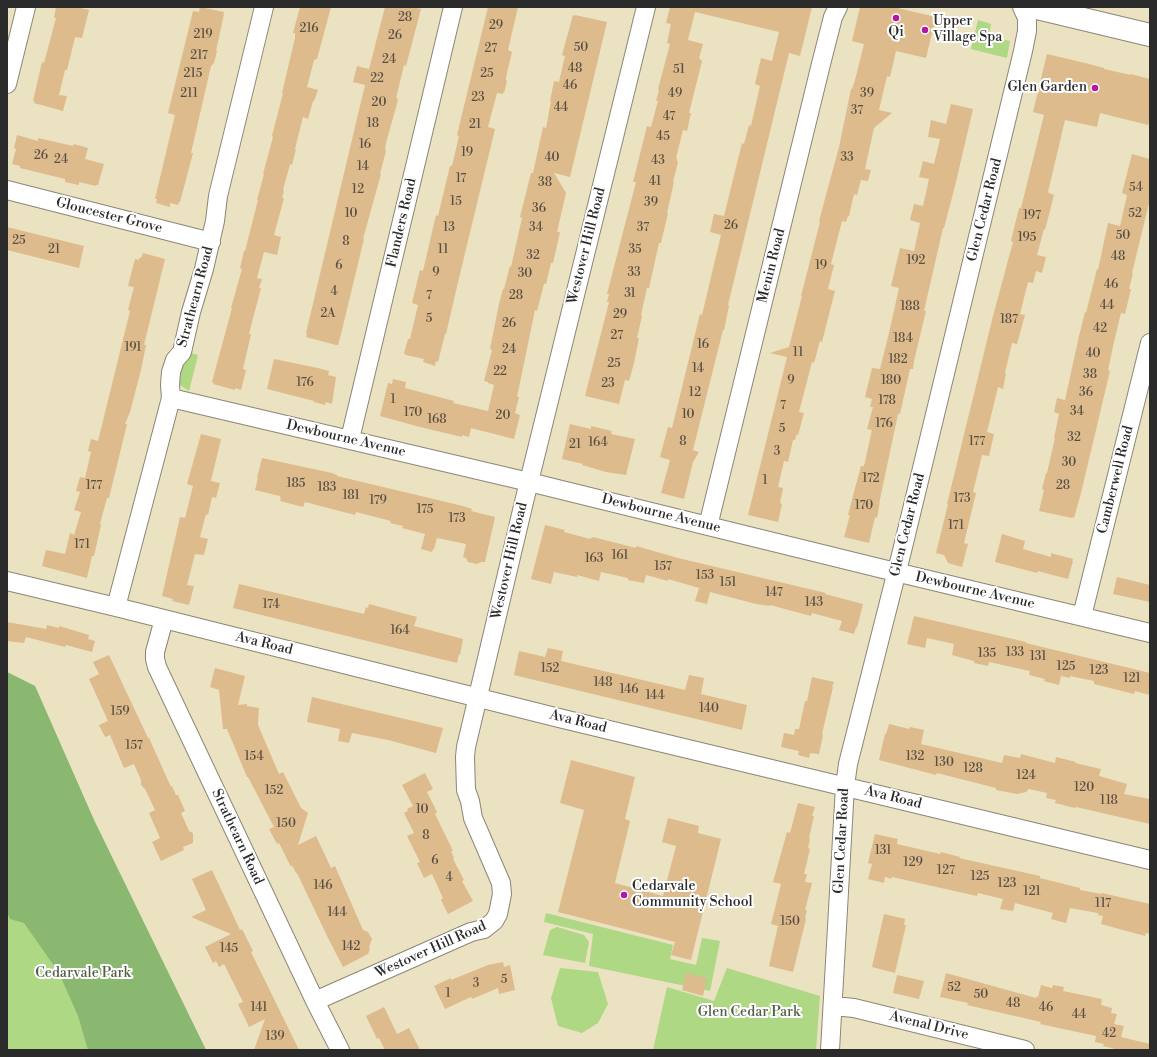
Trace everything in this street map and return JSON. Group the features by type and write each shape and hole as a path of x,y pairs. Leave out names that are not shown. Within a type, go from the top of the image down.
{"main road":[{"path":"1033,7 1150,35"}],"street":[{"path":"7,84 26,7"},
{"name":"Strathearn Road","path":"116,607 171,398 171,372 175,360 182,352 191,312 211,242 218,196 264,7"},
{"name":"Flanders Road","path":"350,439 453,7"},
{"name":"Westover Hill Road","path":"315,1001 471,932 484,929 494,921 498,914 502,894 501,883 473,818 470,801 466,790 466,747 529,482 646,7"},
{"name":"Menin Road","path":"708,526 833,17 838,7"},
{"name":"Glen Cedar Road","path":"830,1050 845,786 849,760 1023,51 1027,31 1027,18 1022,7"},
{"name":"Gloucester Grove","path":"7,190 211,242"},
{"name":"Camberwell Road","path":"1082,616 1150,343"},
{"name":"Dewbourne Avenue","path":"171,398 350,439 1150,633"},
{"name":"Ava Road","path":"7,581 478,698 1150,860"},
{"name":"Strathearn Road","path":"164,619 155,652 157,667 315,1001 340,1050"},
{"name":"Avenal Drive","path":"833,1006 854,1008 1025,1050"}],"green space":[{"path":"978,20 991,24 989,36 1010,41 1007,58 971,49"},
{"path":"191,353 198,355 189,391 180,385 177,380 179,366 188,360"},
{"name":"Cedarvale Park","path":"7,672 35,686 94,820 206,1050 7,1050"},
{"name":"Cedarvale Park","path":"7,672 35,686 94,820 206,1050 88,1050 78,1016 59,973 24,923 10,919 7,912"},
{"path":"546,913 673,945 670,959 696,965 702,938 720,941 710,991 589,966 593,934 544,922"},
{"path":"557,927 584,935 589,942 585,963 543,955 550,930"},
{"path":"560,968 598,972 608,1004 598,1023 582,1033 558,1026 551,998"},
{"name":"Glen Cedar Park","path":"727,968 820,996 816,1050 653,1050 667,987 714,1001"}],"building":[{"path":"56,7 76,7 89,10 82,38 75,37 67,70 65,70 59,95 67,96 63,111 34,103 35,101 33,101 42,62 44,63 56,18 54,18"},
{"path":"200,7 224,12 224,14 217,51 214,63 211,66 191,153 193,153 180,202 178,205 170,203 170,207 156,203 157,199 155,199 175,115 168,113 193,11 199,12"},
{"path":"300,7 331,7 317,59 314,60 307,87 318,90 308,119 303,117 292,165 290,164 283,190 282,198 284,198 274,235 281,237 277,255 264,252 257,278 262,279 259,288 261,288 249,334 251,334 243,369 246,370 241,390 235,388 235,390 213,384 214,383 212,382 242,269 240,268 273,137 295,38 295,33 293,33"},
{"path":"385,7 413,7 421,9 406,66 404,65 396,98 398,98 398,100 386,143 386,151 381,174 363,239 340,338 338,345 336,345 306,337 306,333 365,85 353,82 357,66 369,69"},
{"path":"488,7 518,7 508,50 512,52 504,93 497,93 488,127 495,129 446,334 438,362 436,361 435,366 423,362 424,359 406,355 404,353 408,339 410,339 418,305 412,303 420,270 423,271 436,215 438,216 450,166 452,166 459,136 457,135"},
{"path":"670,7 812,7 800,56 789,53 728,305 724,330 693,450 699,452 693,462 684,499 661,493 670,460 660,457 668,427 672,428 700,314 702,315 721,235 710,232 714,214 724,216 742,143 744,144 749,125 751,126 760,86 755,84 761,58 772,61 779,32 695,12 688,40 703,44 699,58 702,61 689,113 691,113 687,131 683,130 676,158 678,162 668,213 661,243 659,243 649,288 647,288 637,338 639,338 634,363 629,381 625,380 619,404 585,396 609,302 607,302 609,294 607,294 636,182 633,182 647,126 651,127 658,101 656,101 658,89 670,44 667,43 671,24 666,23"},
{"path":"860,7 893,7 936,17 926,58 896,51 890,77 887,76 879,110 892,113 874,128 865,169 871,170 868,181 861,180 857,195 854,194 849,216 846,222 842,221 831,264 834,265 828,289 835,291 822,342 820,341 814,363 812,362 799,412 804,413 798,435 796,435 795,440 793,440 788,462 784,461 778,487 783,488 780,503 782,504 778,522 748,515 787,357 770,353 789,347 820,222 819,221 839,147 851,89 855,80 864,44 852,41"},
{"path":"573,15 607,22 570,177 554,173 566,193 557,232 560,232 553,263 551,263 546,284 544,284 537,311 535,310 517,397 519,397 515,413 520,415 514,439 471,428 469,437 462,435 462,437 380,416 388,383 392,384 393,379 406,382 405,388 454,401 453,403 488,411 494,385 484,381 492,350 490,349 499,304 510,266 511,267 522,218 520,217 531,173 533,173 543,127 546,128 554,81 559,82 565,56 562,55"},
{"path":"1047,54 1150,79 1150,124 1149,123 1148,125 1100,113 1097,127 1065,120 1048,192 1054,195 1037,255 1046,257 1042,273 1036,271 1033,283 1028,282 1020,314 1025,315 1017,344 1012,343 1003,389 998,387 987,432 994,434 989,456 982,455 973,492 976,493 964,543 968,544 962,567 948,563 944,555 936,553 993,316 1013,242 1011,241 1019,208 1021,208 1044,115 1033,112"},
{"path":"951,104 973,109 955,186 943,228 924,311 926,311 913,369 910,369 900,414 898,414 877,518 875,517 869,543 844,537 854,492 861,466 864,466 872,430 867,429 873,407 870,407 872,399 865,397 872,368 880,369 889,333 899,288 891,286 900,248 914,251 920,223 910,220 914,204 923,206 929,179 919,177 923,161 934,164 940,139 928,137 931,120 946,124"},
{"path":"17,135 38,141 38,138 88,148 85,159 104,164 98,185 96,186 79,182 79,185 65,182 65,179 20,168 20,166 12,164 16,149 14,148"},
{"path":"1132,154 1150,159 1150,199 1132,273 1129,289 1131,289 1125,314 1121,313 1114,342 1108,370 1110,371 1081,493 1074,518 1039,511 1044,490 1042,489 1055,438 1059,414 1054,412 1057,398 1065,400 1079,336 1097,269 1098,270 1108,223 1120,226 1127,195 1122,193"},
{"path":"7,227 84,246 79,268 7,250"},
{"path":"143,253 165,259 144,345 146,345 141,370 130,412 125,424 127,424 109,498 107,498 94,556 92,556 87,578 42,566 46,550 65,554 70,533 74,535 81,512 74,510 80,492 76,491 80,477 85,478 91,452 88,451 91,439 98,441 130,311 128,310 134,287 128,286 135,259 139,260"},
{"path":"274,359 329,371 328,375 336,377 332,404 326,402 325,405 267,389"},
{"path":"570,424 591,429 591,426 612,431 611,434 635,439 626,475 606,472 562,459"},
{"path":"201,434 221,439 211,481 220,483 216,498 212,497 208,515 206,514 200,537 208,539 204,555 195,554 187,585 194,586 189,605 172,601 173,599 162,596 180,517 185,518 193,486 187,484"},
{"path":"262,458 332,473 337,476 463,506 472,509 471,511 495,517 485,562 477,564 468,562 466,558 463,557 466,544 437,538 432,552 421,549 425,534 402,528 403,526 390,523 391,521 356,512 355,515 305,502 303,507 280,501 280,496 255,490"},
{"path":"545,525 590,539 593,537 636,548 636,546 678,558 826,593 825,594 863,604 857,628 856,627 854,634 839,630 842,621 812,613 811,616 770,605 756,604 710,592 707,604 695,601 699,588 668,579 668,581 646,575 644,583 601,572 599,581 577,575 577,577 554,572 551,584 531,579"},
{"path":"1002,534 1025,541 1023,549 1051,557 1051,553 1073,559 1068,579 995,562"},
{"path":"1117,577 1150,585 1150,602 1113,594"},
{"path":"239,584 364,614 366,607 368,608 369,604 417,617 414,626 463,639 460,655 459,654 457,663 233,608"},
{"path":"914,616 1150,673 1150,695 1135,691 1134,694 1094,684 1094,681 1070,676 1070,678 1061,676 1059,685 1044,681 1045,679 1029,675 1030,671 989,662 988,666 974,663 974,661 952,655 954,644 927,638 925,648 907,644"},
{"path":"7,622 46,629 47,625 59,628 59,626 89,635 88,639 95,641 92,652 26,637 24,643 7,641"},
{"path":"548,648 563,651 561,661 685,690 689,675 704,678 701,694 747,705 742,730 514,675 519,651 545,657"},
{"path":"109,655 171,787 172,786 176,795 178,795 185,811 181,813 189,831 193,833 193,843 183,847 184,850 161,861 152,842 160,838 149,813 155,810 145,789 141,785 141,780 134,764 124,768 110,735 105,737 99,725 108,721 89,679 99,674 93,662"},
{"path":"215,668 245,676 238,705 247,704 247,706 259,708 258,725 279,774 283,772 301,808 308,813 298,845 316,836 331,868 335,866 363,930 368,932 372,939 368,954 343,967 297,873 292,865 291,867 279,843 277,844 269,829 274,827 247,777 227,729 223,729 219,690 210,687"},
{"path":"812,677 834,682 819,754 810,753 809,758 798,755 799,751 781,747 784,733 794,735 795,729 799,729"},
{"path":"312,697 443,728 436,753 388,740 352,733 349,743 338,741 340,729 307,722"},
{"path":"889,724 909,729 910,727 924,730 921,744 1002,763 1004,755 1020,758 1021,754 1055,763 1056,757 1101,769 1099,776 1127,784 1124,794 1150,799 1150,824 1055,803 1056,800 1046,798 1047,793 1029,789 1026,792 1017,794 996,790 996,788 937,773 936,775 879,760"},
{"path":"571,760 635,777 625,819 630,821 615,883 663,896 676,846 662,842 668,818 699,826 698,833 721,839 691,960 671,955 675,942 558,912 584,810 560,803"},
{"path":"425,773 433,789 427,792 437,812 435,814 453,851 451,851 454,858 453,859 464,880 462,881 473,901 448,914 441,900 443,898 432,874 424,878 417,863 420,862 407,836 414,833 404,813 408,811 407,809 413,806 402,785"},
{"path":"798,803 815,807 812,816 814,816 809,838 808,848 810,849 804,874 807,874 805,882 812,883 805,910 807,910 806,919 793,972 769,966 778,926 771,924 781,884 773,882 787,832 790,833"},
{"path":"875,834 898,839 897,844 940,854 941,852 960,857 959,858 1040,876 1040,878 1080,888 1080,890 1102,893 1150,904 1150,934 1146,933 1145,936 1101,924 1103,916 1098,915 1098,913 1070,908 1066,923 1051,919 1053,913 1015,903 1013,911 1000,909 1003,899 978,893 977,896 892,877 891,879 885,877 884,883 868,879 872,864 868,863"},
{"path":"212,870 240,930 242,929 253,951 251,952 299,1050 254,1050 265,1019 249,1027 238,1004 243,1002 224,964 219,967 216,961 213,963 205,947 231,934 191,917 206,910 192,879"},
{"path":"884,914 905,919 904,925 906,925 895,973 872,967"},
{"path":"503,962 504,967 510,965 515,990 499,994 498,988 472,999 471,997 445,1009 434,986 451,978 451,980 488,965"},
{"path":"686,973 707,978 703,996 682,990"},
{"path":"946,973 1036,998 1037,996 1038,997 1041,985 1052,988 1053,985 1064,987 1063,991 1102,999 1101,1005 1112,1008 1111,1013 1117,1014 1114,1024 1124,1026 1121,1037 1150,1044 1150,1050 1119,1050 1103,1046 1104,1044 1095,1042 1096,1036 1040,1024 1041,1022 967,1005 968,1003 940,997"},
{"path":"897,975 924,981 919,999 893,993"},
{"path":"384,1007 397,1034 409,1028 420,1050 385,1050 379,1038 377,1039 366,1016"}],"place":[{"name":"Qi","path":"896,18"},
{"name":"Upper Village Spa","path":"925,30"},
{"name":"Glen Garden","path":"1095,88"},
{"name":"Cedarvale Community School","path":"624,895"}]}
